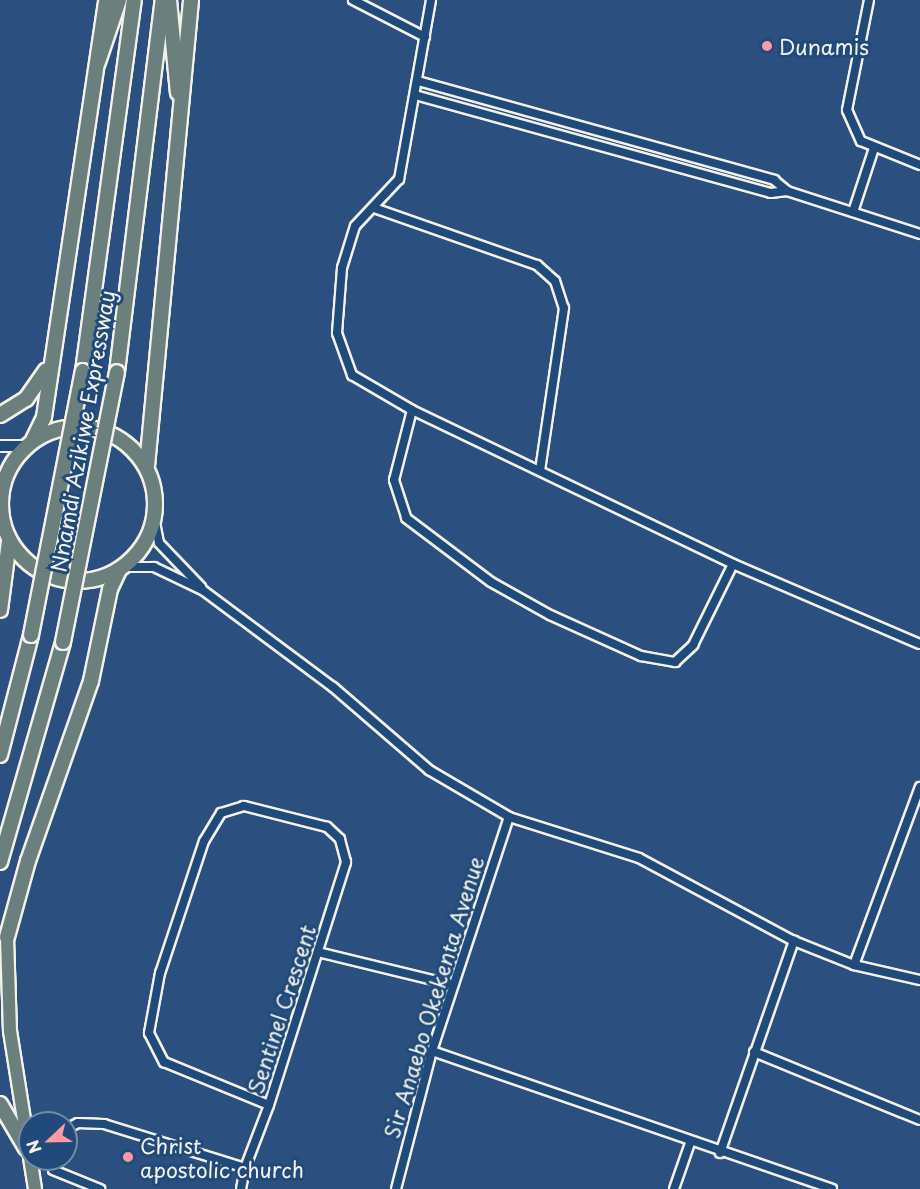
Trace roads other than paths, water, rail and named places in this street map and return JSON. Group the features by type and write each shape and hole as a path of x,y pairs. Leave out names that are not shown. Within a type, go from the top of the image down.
{"highway":[{"name":"Nnamdi Azikiwe Expressway","path":"29,444 43,424 48,365 98,62 106,0"},
{"path":"98,62 118,0"},
{"name":"Nnamdi Azikiwe Expressway","path":"0,755 31,635 83,371 134,0"},
{"name":"Nnamdi Azikiwe Expressway","path":"0,862 63,642 117,372 163,0"},
{"path":"169,0 178,93"},
{"path":"7,937 28,861 91,681 110,589 122,568 143,544 154,517 144,448 162,330 178,93 190,0"},
{"path":"0,415 26,399 48,365"},
{"path":"0,610 10,564 1,485 29,444 68,428 107,433 138,456 148,474"},
{"path":"7,534 26,562 55,578 89,581 122,568"},
{"path":"0,1104 18,1132"}],"main road":[{"path":"0,446 29,444"},
{"path":"7,937 10,1031 22,1111"},
{"path":"32,1171 35,1189"}],"street":[{"path":"353,0 425,37"},
{"path":"431,0 416,95 399,179 355,226 346,248 339,345 352,375 412,410 733,564 920,644"},
{"path":"870,0 847,110 861,141 920,165"},
{"path":"418,81 774,180 787,191 920,234"},
{"path":"416,95 771,193 787,191"},
{"path":"853,212 874,148"},
{"path":"696,172 700,159"},
{"path":"374,208 537,266 555,281 564,308 540,470"},
{"path":"412,410 394,480 406,518 491,582 550,615 641,656 664,664 675,662 693,645 733,564"},
{"path":"154,517 159,543 204,591 333,687 429,770 509,817 639,858 794,941 854,964 920,980"},
{"path":"122,568 154,567 204,591"},
{"path":"854,964 920,787"},
{"name":"Sentinel Crescent","path":"241,1189 245,1168 268,1105 345,870 340,839 314,821 254,807 221,813 204,841 153,996 149,1033 164,1062 268,1105"},
{"name":"Sir Anaebo Okekenta Avenue","path":"396,1189 432,1051 509,817"},
{"path":"720,1153 794,941"},
{"path":"318,952 453,985"},
{"path":"432,1051 690,1143 832,1189"},
{"path":"754,1052 920,1120"},
{"path":"78,1123 104,1124 245,1168"},
{"path":"674,1189 690,1143"},
{"path":"55,1171 100,1189"}],"place":[{"name":"Dunamis","path":"767,46"},
{"name":"Christ apostolic church","path":"128,1157"}]}
